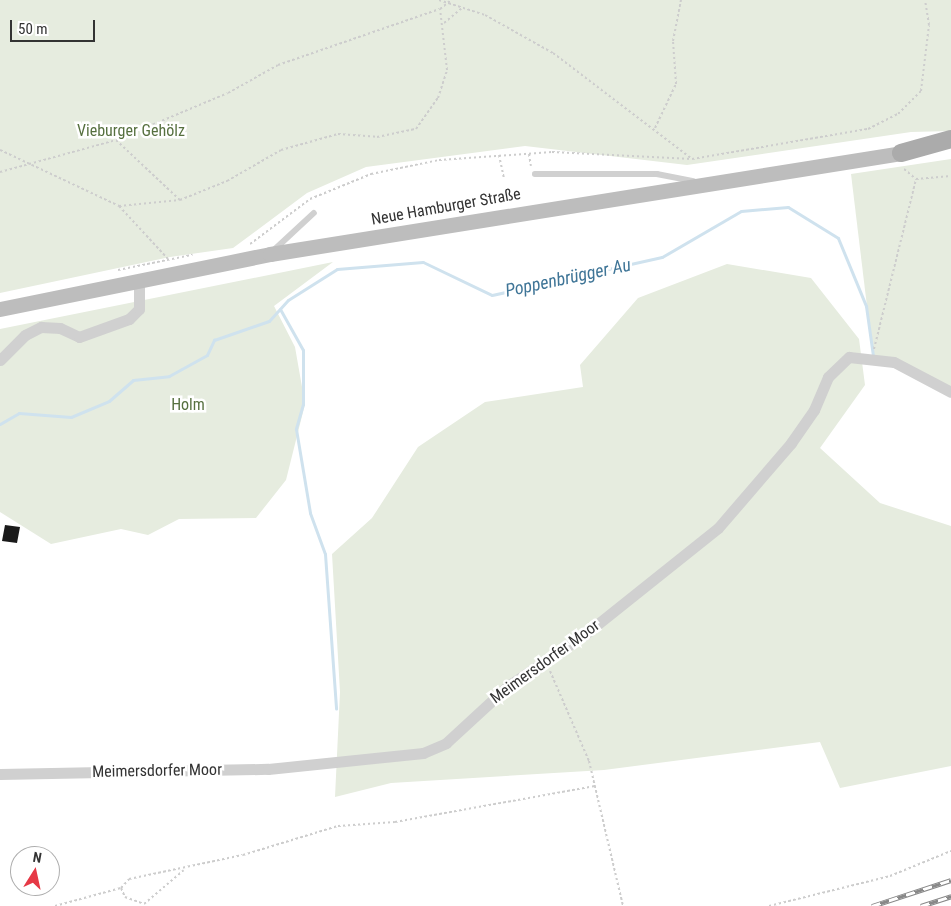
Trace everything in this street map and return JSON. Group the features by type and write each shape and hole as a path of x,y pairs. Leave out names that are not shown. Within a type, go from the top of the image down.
{"main road":[{"path":"903,161 951,139"},
{"path":"903,161 951,149"},
{"name":"Neue Hamburger Straße","path":"0,309 270,254 705,183 903,161"}],"street":[{"path":"0,360 25,335 41,327 60,328 80,337 129,319 138,309 139,280"},
{"name":"Meimersdorfer Moor","path":"0,774 268,769 423,752 446,743 544,660 584,634 718,528 791,443 814,410 828,377 849,357 873,356 894,362 951,392"}],"lane":[{"path":"534,174 657,174 705,183"},
{"path":"270,254 314,213"}],"path":[{"path":"439,0 464,7 553,53 655,128 692,159"},
{"path":"0,172 23,162 116,140 228,93 278,65 440,9 452,0"},
{"path":"655,128 676,84 673,41 682,0"},
{"path":"247,247 310,199 371,174 499,155 529,154 692,159 862,131 898,114 921,91 929,25 925,0"},
{"path":"444,23 464,7"},
{"path":"119,206 180,200 227,181 281,150 338,134 377,137 416,129 438,98 447,70 444,23 440,9"},
{"path":"116,140 180,200"},
{"path":"0,150 23,162 49,170 119,206 168,259"},
{"path":"529,154 534,174"},
{"path":"499,155 504,178"},
{"path":"873,356 916,179 903,161"},
{"path":"916,179 951,176"},
{"path":"116,271 198,254"},
{"path":"544,660 570,711 595,786 623,906"},
{"path":"55,906 121,888 129,879 185,870 338,826 395,822 595,786"},
{"path":"769,906 890,876 951,851"},
{"path":"121,888 130,901 144,904 185,870"}],"green space":[{"name":"Vieburger Gehölz","path":"0,0 951,0 951,131 911,132 687,165 525,146 366,167 307,193 233,248 170,257 0,293"},
{"path":"951,159 951,392 873,356 851,174"},
{"name":"Holm","path":"333,262 274,306 295,347 305,404 286,480 256,518 179,519 148,535 121,529 51,544 0,512 0,329"},
{"path":"727,264 811,278 859,339 865,385 820,448 880,503 951,526 951,766 840,788 820,742 604,770 391,783 335,797 340,692 332,554 372,518 418,447 485,402 583,387 580,365 638,298"}],"building":[{"path":"5,525 20,527 17,543 2,541"}],"waterway":[{"name":"Poppenbrügger Au","path":"0,424 19,413 71,417 109,401 133,380 169,376 207,355 214,340 269,321 288,300 337,269 423,262 492,295 662,257 741,211 788,207 838,238 866,306 873,356"},
{"path":"280,309 303,350 303,404 296,429 310,513 325,554 336,709"}],"railway":[{"path":"872,906 951,880"},
{"path":"921,906 951,896"}]}
